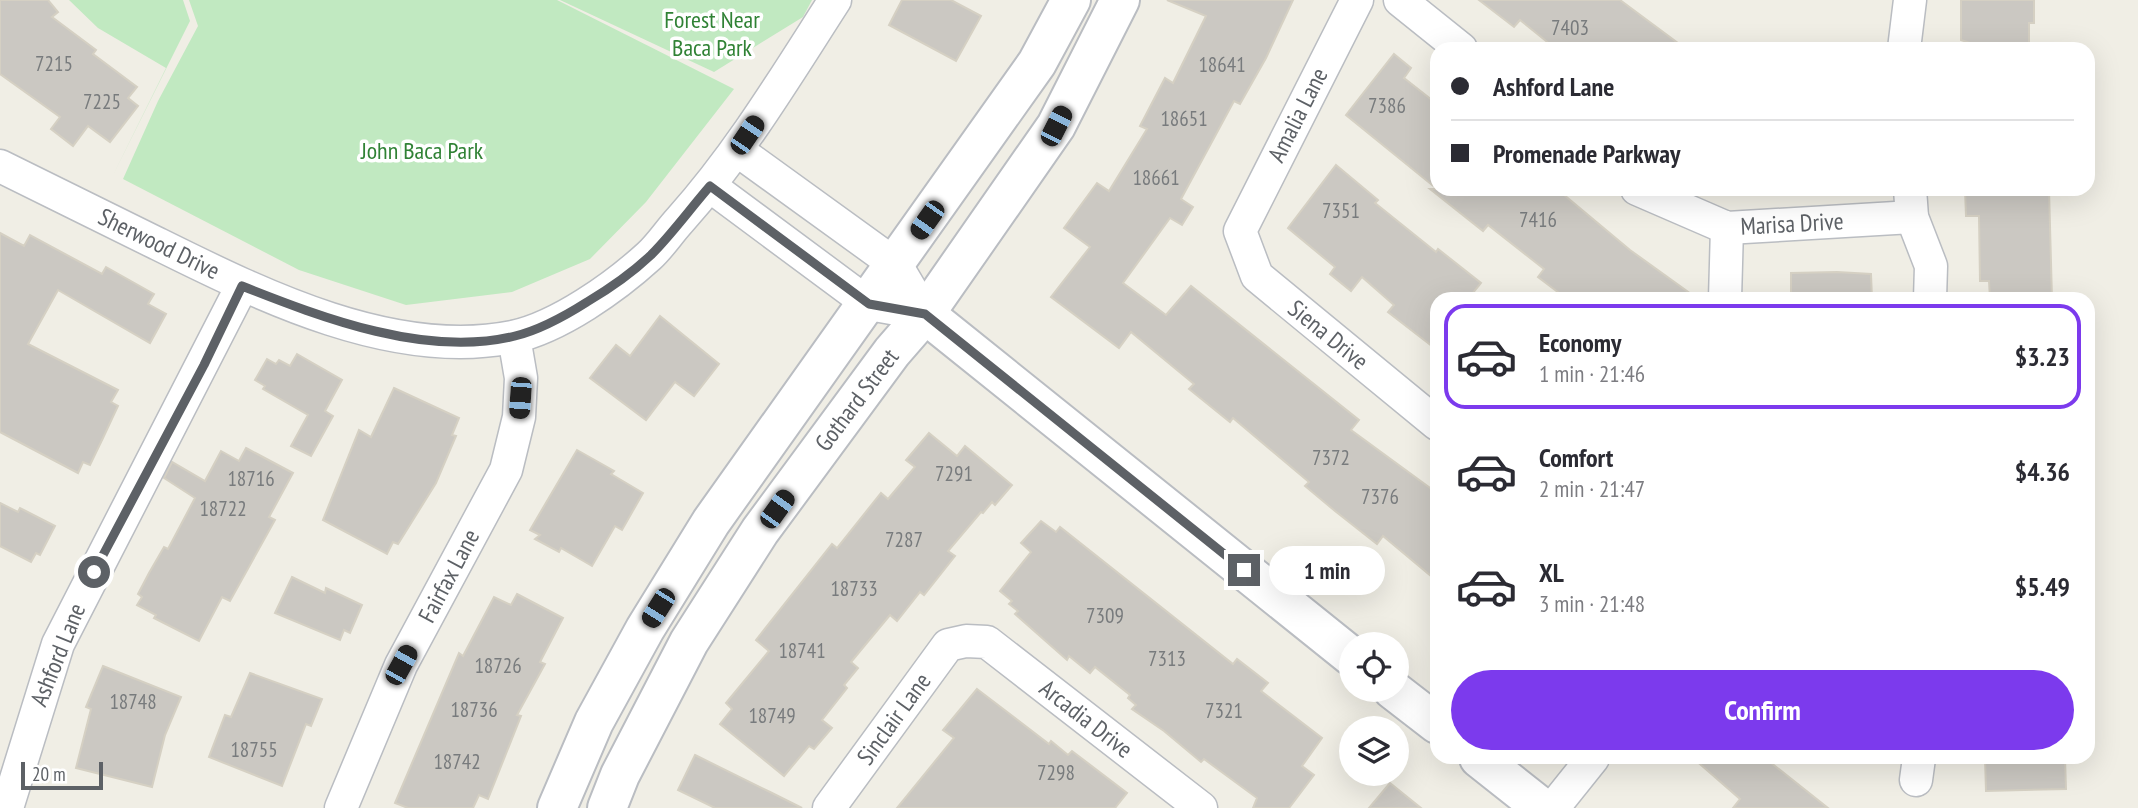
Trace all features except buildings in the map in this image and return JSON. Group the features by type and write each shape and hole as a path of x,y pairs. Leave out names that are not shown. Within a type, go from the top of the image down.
{"street":[{"name":"Sherwood Drive","path":"0,166 242,286 342,322 399,337 468,340 514,337 538,328 608,289 651,255 737,150 835,0"},
{"name":"Gothard Street","path":"556,808 594,722 645,629 711,522 869,304 1037,63 1071,0"},
{"name":"Gothard Street","path":"607,808 620,775 689,642 753,542 892,352 925,314 1056,126 1120,0"},
{"name":"Amalia Lane","path":"1240,230 1357,0"},
{"path":"1399,0 1452,42"},
{"path":"1906,42 1910,0"},
{"path":"737,150 896,265 925,314 1339,646"},
{"path":"710,186 869,304 925,314"},
{"name":"Marisa Drive","path":"1653,196 1727,228 1911,203"},
{"path":"1911,203 1930,266 1930,292"},
{"path":"1725,292 1727,228"},
{"name":"Siena Drive","path":"1240,230 1257,276 1430,418"},
{"name":"Ashford Lane","path":"7,808 16,771 58,644 242,286"},
{"name":"Fairfax Lane","path":"341,808 401,665 506,470 519,404 521,378 514,337"},
{"name":"Sinclair Lane","path":"829,808 948,645 966,641"},
{"name":"Arcadia Drive","path":"966,641 987,642 1201,808"},
{"path":"1409,702 1430,718"},
{"path":"1487,764 1542,808"},
{"path":"1553,808 1588,764"}],"green space":[{"path":"69,0 183,0 190,21 113,175 166,68 98,28"},
{"name":"John Baca Park","path":"189,0 557,0 734,89 646,202 590,259 512,292 406,305 299,270 123,179 158,101 198,26"},
{"name":"Forest Near Baca Park","path":"560,0 812,0 803,17 714,72"}],"route":[{"path":"94,572 204,365 242,286 342,322 399,337 468,340 514,337 574,310 608,289 651,255 710,186 869,304 925,314 1244,570"}]}
